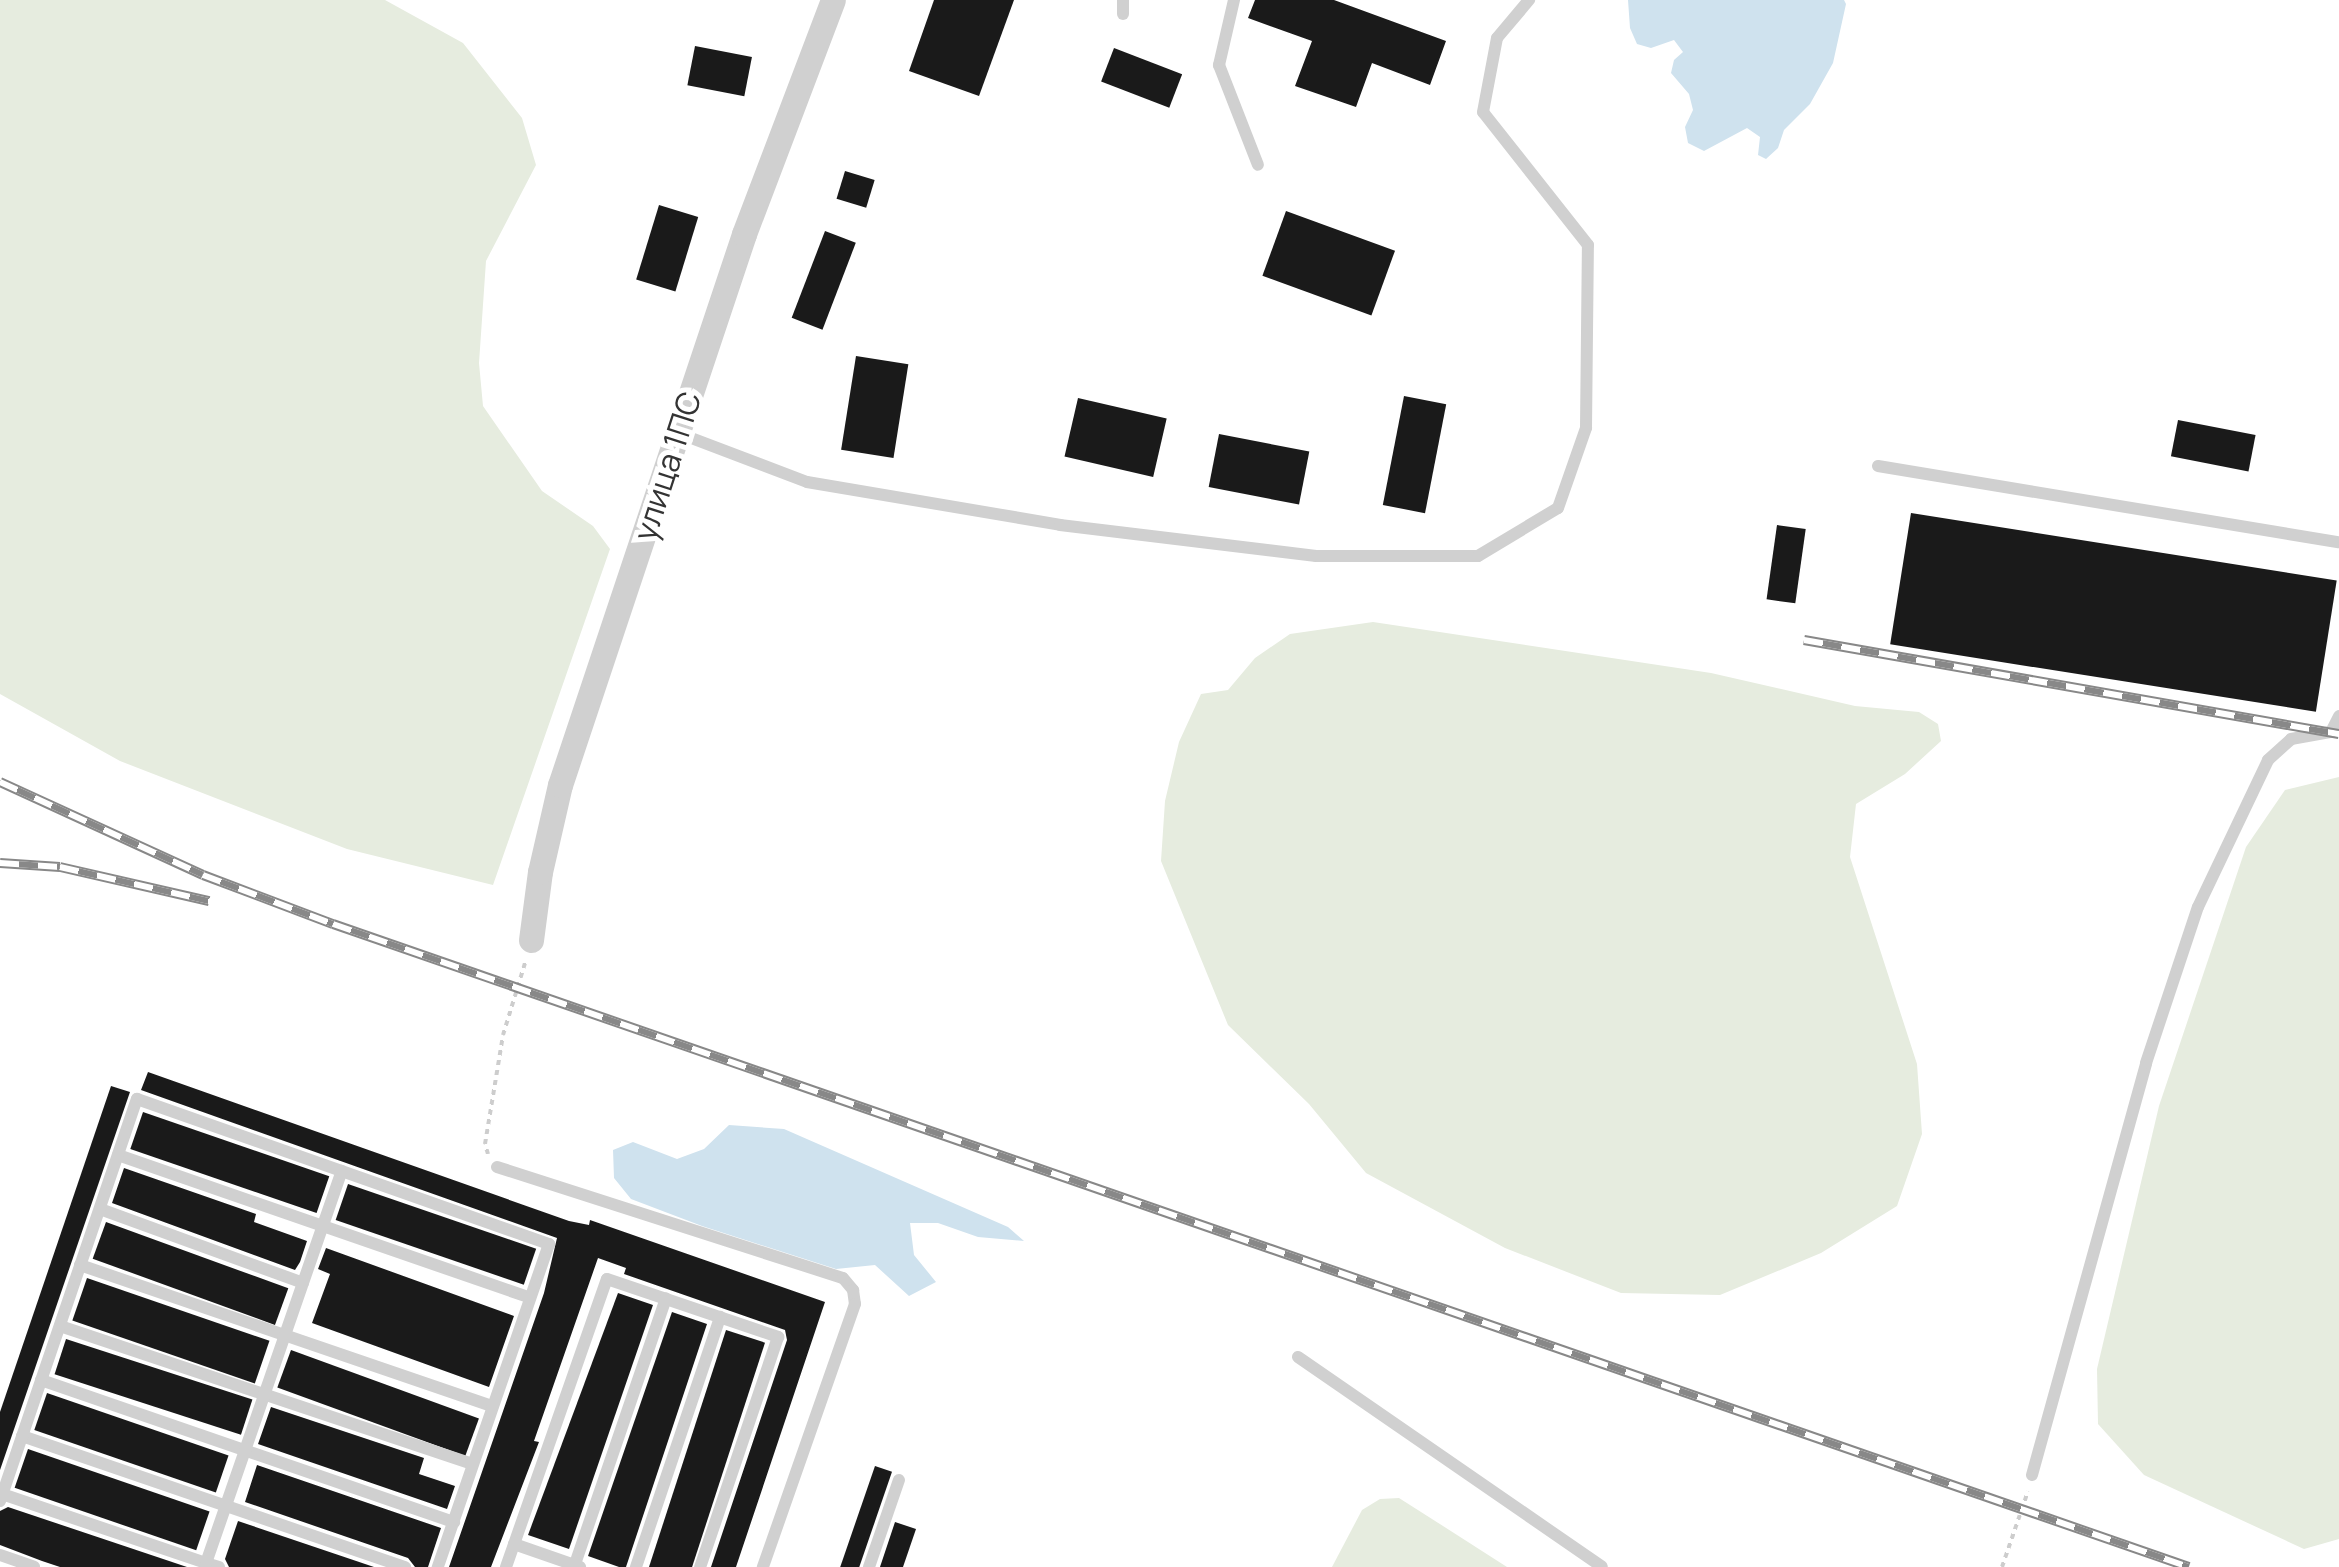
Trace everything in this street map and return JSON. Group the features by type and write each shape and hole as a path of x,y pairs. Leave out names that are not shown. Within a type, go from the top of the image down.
{"street":[{"name":"улица 1ПС","path":"531,940 540,872 560,785 744,234 834,0"}],"lane":[{"path":"1234,0 1219,65 1258,165"},
{"path":"678,433 807,482 1060,526 1316,556 1478,556 1558,508 1586,428 1588,245 1483,112 1497,38 1529,0"},
{"path":"1878,466 2339,542"},
{"path":"2032,1475 2146,1062 2198,906 2268,760 2291,740 2331,732 2339,716"},
{"path":"342,1171 226,1506 210,1566 1,1497 137,1100 342,1171 548,1244 438,1567"},
{"path":"118,1156 530,1298"},
{"path":"497,1167 843,1278 854,1290 854,1304 763,1567"},
{"path":"100,1209 303,1283"},
{"path":"80,1265 493,1406"},
{"path":"506,1567 607,1278 778,1337 700,1567"},
{"path":"514,1544 576,1566 666,1298"},
{"path":"636,1567 720,1317"},
{"path":"60,1326 473,1464"},
{"path":"1298,1358 1602,1567"},
{"path":"41,1380 454,1522"},
{"path":"22,1436 405,1567"},
{"path":"869,1567 899,1480"},
{"path":"0,1555 34,1567"}],"path":[{"path":"497,1167 485,1144 502,1034 531,940"},
{"path":"2002,1567 2032,1475"}],"shaded area":[{"path":"0,0 385,0 463,43 522,118 536,165 486,261 479,363 483,406 542,491 593,526 610,549 493,885 347,849 120,761 0,694"},
{"path":"1373,622 1711,673 1855,706 1919,712 1938,724 1941,741 1905,774 1856,804 1850,857 1917,1064 1922,1134 1897,1206 1821,1253 1720,1295 1621,1293 1505,1248 1366,1173 1309,1104 1228,1025 1161,861 1165,801 1179,742 1201,694 1228,690 1255,658 1290,634"},
{"path":"2339,777 2339,1539 2304,1549 2144,1475 2098,1424 2097,1369 2159,1106 2246,847 2285,790"},
{"path":"1399,1498 1507,1567 1332,1567 1362,1510 1380,1499"}],"water":[{"path":"1628,0 1844,0 1846,4 1833,63 1810,104 1784,130 1778,148 1766,159 1758,155 1760,137 1747,128 1704,151 1688,143 1685,127 1693,110 1689,94 1671,73 1674,60 1683,52 1674,40 1651,48 1637,44 1630,28"},
{"path":"729,1125 784,1129 1008,1227 1024,1241 978,1237 938,1223 910,1223 914,1255 936,1282 909,1296 875,1265 836,1269 702,1226 631,1199 614,1178 613,1150 633,1142 677,1159 704,1149"}],"building":[{"path":"934,0 1014,0 979,96 909,71"},
{"path":"1255,0 1334,0 1446,41 1430,85 1372,63 1356,107 1295,86 1312,41 1248,18"},
{"path":"695,46 752,57 744,96 687,85"},
{"path":"1114,48 1182,74 1169,108 1101,82"},
{"path":"845,171 875,180 866,208 837,199"},
{"path":"659,205 698,217 675,292 636,280"},
{"path":"1286,211 1395,251 1371,316 1262,276"},
{"path":"825,231 856,243 822,330 792,318"},
{"path":"856,356 908,364 893,458 841,450"},
{"path":"1404,396 1446,404 1425,513 1383,505"},
{"path":"1078,398 1167,418 1153,477 1065,456"},
{"path":"2178,420 2256,435 2248,471 2171,456"},
{"path":"1219,434 1309,452 1299,505 1209,487"},
{"path":"1911,513 2337,580 2316,712 1890,644"},
{"path":"1777,525 1806,529 1795,603 1767,599"},
{"path":"148,1072 569,1221 589,1225 590,1220 825,1302 736,1567 711,1567 787,1340 785,1330 624,1274 626,1268 598,1258 534,1441 539,1442 491,1567 449,1567 544,1293 557,1238 141,1090"},
{"path":"111,1086 130,1092 0,1470 0,1412"},
{"path":"143,1112 329,1176 317,1213 130,1149"},
{"path":"124,1168 256,1214 254,1222 307,1241 300,1262 295,1270 112,1203"},
{"path":"348,1184 536,1249 524,1285 336,1220"},
{"path":"106,1222 288,1288 275,1325 93,1259"},
{"path":"326,1248 514,1316 489,1387 312,1323 330,1274 318,1269"},
{"path":"87,1278 269,1341 255,1383 72,1321"},
{"path":"618,1293 653,1305 569,1549 528,1535"},
{"path":"672,1312 707,1324 626,1567 619,1567 588,1556"},
{"path":"726,1330 765,1343 692,1567 649,1567"},
{"path":"66,1339 252,1400 241,1435 55,1374"},
{"path":"291,1350 479,1418 465,1456 277,1388"},
{"path":"47,1393 229,1456 216,1492 34,1430"},
{"path":"271,1407 424,1458 419,1474 455,1486 447,1509 258,1444"},
{"path":"28,1449 210,1512 196,1550 15,1488"},
{"path":"257,1465 441,1528 428,1567 415,1567 408,1558 245,1502"},
{"path":"875,1466 892,1472 859,1567 840,1567"},
{"path":"8,1507 187,1567 60,1567 42,1561 0,1545 0,1511"},
{"path":"238,1521 374,1567 229,1567 225,1559"},
{"path":"895,1522 916,1529 903,1567 880,1567"}],"railway":[{"path":"1804,640 2339,734"},
{"path":"0,782 203,875 333,924 2189,1567"},
{"path":"0,863 60,867 209,901"}]}
